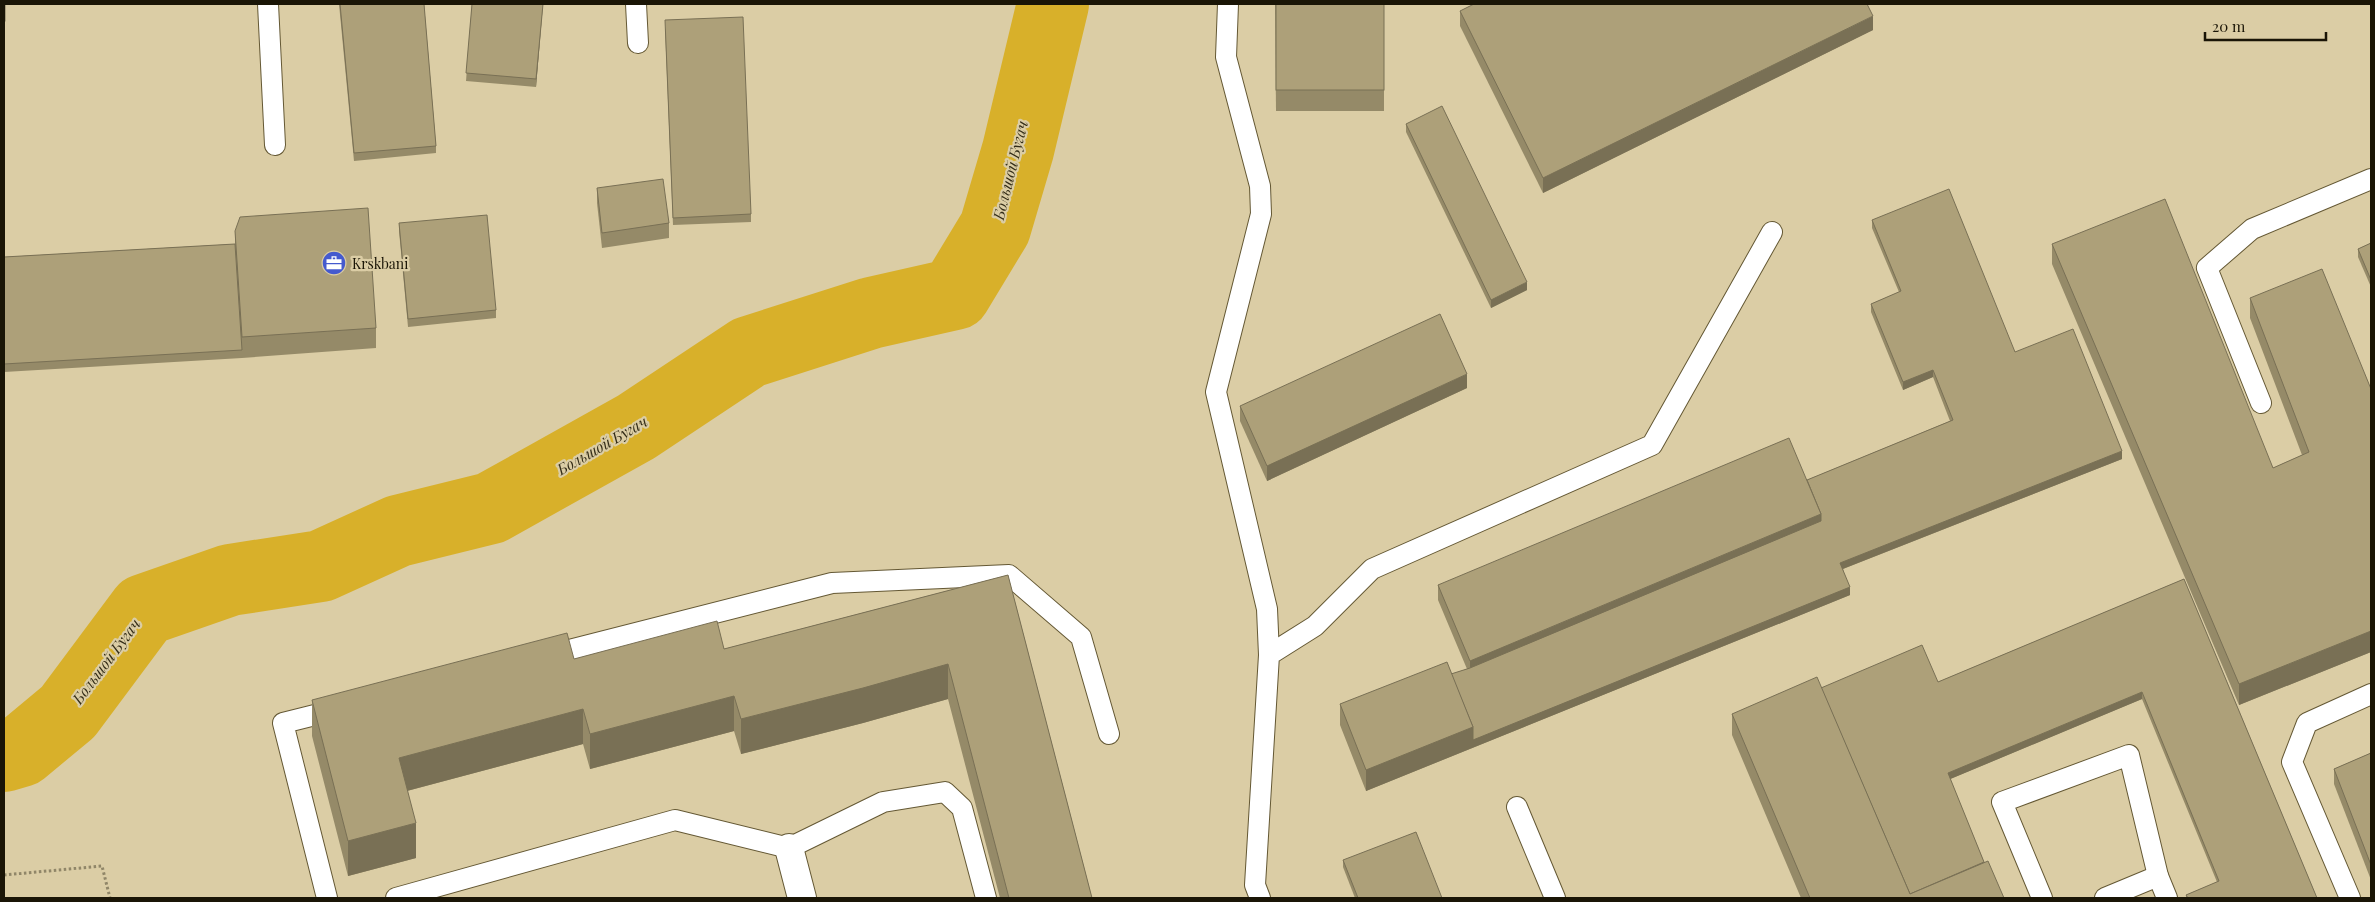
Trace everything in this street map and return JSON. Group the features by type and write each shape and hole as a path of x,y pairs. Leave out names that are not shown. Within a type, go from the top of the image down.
{"street":[{"path":"789,848 802,898"}],"lane":[{"path":"268,4 275,145"},
{"path":"636,4 638,43"},
{"path":"1228,4 1226,57 1260,186 1261,214 1216,392 1267,609 1269,654 1255,885 1260,898"},
{"path":"2261,403 2207,268 2252,229 2371,179"},
{"path":"1269,654 1316,626 1372,569 1652,445 1772,232"},
{"path":"524,662 832,583 1009,575 1081,637 1109,734"},
{"path":"2350,898 2292,762 2307,722 2371,694"},
{"path":"327,898 283,723 360,704"},
{"path":"2042,898 2002,802 2129,754 2158,876 2167,898"},
{"path":"396,898 675,820 789,848 884,802 945,792 962,808 986,898"},
{"path":"1517,807 1554,898"},
{"path":"2105,898 2158,876"}],"path":[{"path":"4,875 102,866 110,898"}],"building":[{"path":"5,4 5,21 4,21"},
{"path":"340,4 424,4 436,146 354,153"},
{"path":"472,4 543,4 536,79 466,73"},
{"path":"1276,4 1384,4 1384,90 1276,90"},
{"path":"1474,4 1867,4 1873,16 1543,178 1460,11"},
{"path":"743,17 751,214 673,218 665,20"},
{"path":"1442,106 1527,282 1491,300 1406,124"},
{"path":"663,179 669,223 602,233 597,188"},
{"path":"1949,189 2015,352 2073,329 2122,451 1840,563 1850,587 1473,740 1473,727 1451,674 1470,668 1821,521 1821,514 1807,480 1953,420 1933,370 1903,382 1871,304 1901,291 1872,220"},
{"path":"2165,199 2273,468 2309,452 2250,298 2322,269 2371,389 2371,631 2239,684 2052,244"},
{"path":"368,208 376,328 242,337 235,231 240,217"},
{"path":"487,215 496,310 408,319 399,223"},
{"path":"2371,243 2371,280 2358,249"},
{"path":"235,244 242,350 4,364 4,257"},
{"path":"1440,314 1467,374 1267,466 1240,406"},
{"path":"1789,438 1821,514 1470,661 1438,585"},
{"path":"1008,575 1092,898 1009,898 948,664 741,719 734,696 590,734 583,709 399,758 416,823 348,841 312,700 567,633 574,659 717,621 724,649"},
{"path":"2184,579 2317,898 2188,898 2186,895 2219,881 2142,692 1948,773 1984,862 1910,894 1821,688 1922,645 1938,682"},
{"path":"1447,662 1473,727 1366,770 1340,704"},
{"path":"1817,677 1910,894 1988,861 2004,898 1810,898 1732,714"},
{"path":"2371,753 2371,865 2334,769"},
{"path":"1416,832 1442,898 1358,898 1343,860"}],"waterway":[{"name":"Большой Бугач","path":"4,756 21,751 68,712 144,610 230,580 321,566 398,531 491,508 636,427 749,352 871,313 955,294 995,228 1018,150 1053,4"}],"place":[{"name":"Krskbani","path":"334,263"}]}
